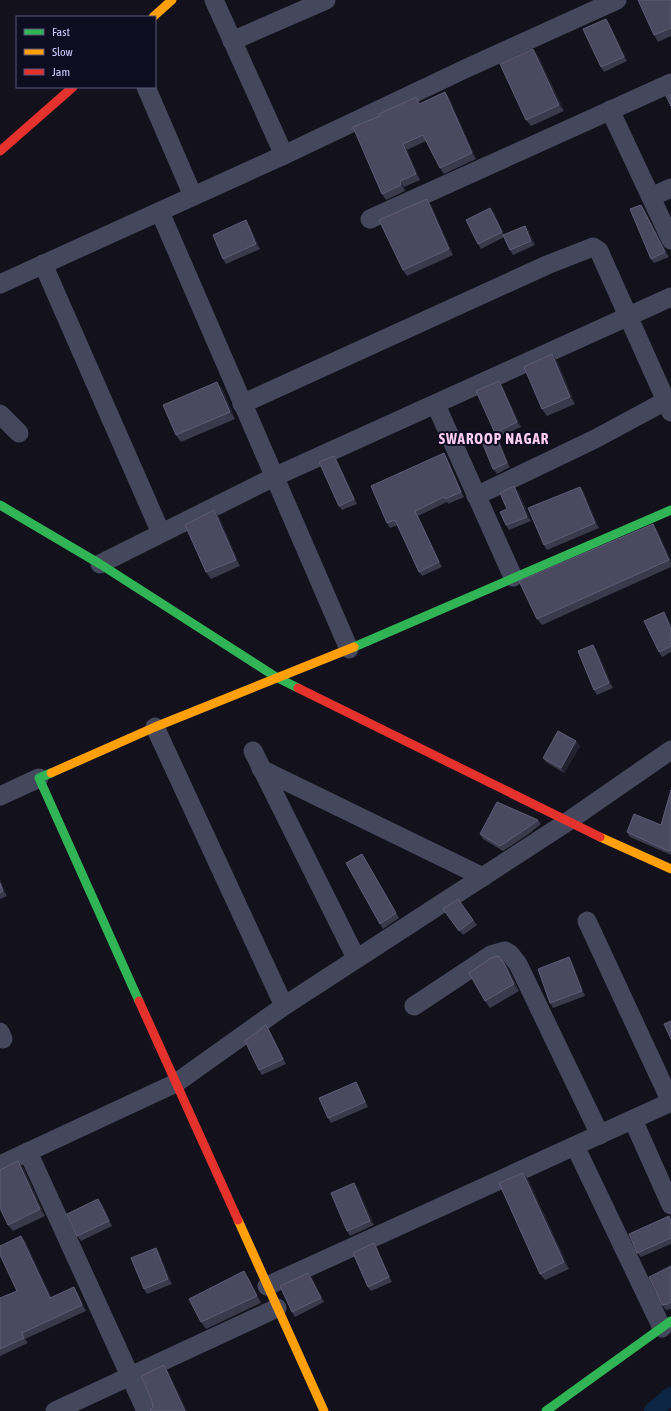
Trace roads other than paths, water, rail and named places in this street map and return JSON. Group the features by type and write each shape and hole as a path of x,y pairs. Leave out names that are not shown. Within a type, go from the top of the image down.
{"street":[{"path":"154,16 172,0"},
{"path":"214,0 284,155"},
{"path":"232,41 326,0"},
{"path":"0,284 284,155 467,68 617,0"},
{"path":"370,219 671,83"},
{"path":"0,151 72,88"},
{"path":"146,88 193,196"},
{"path":"610,110 671,240"},
{"path":"651,197 671,188"},
{"path":"160,212 349,650"},
{"path":"242,404 547,266 593,247 599,252 669,403 476,496"},
{"path":"43,264 161,533"},
{"path":"100,564 274,477 436,405 671,297"},
{"path":"436,405 513,577"},
{"path":"0,414 19,433"},
{"path":"0,505 100,564 276,677 567,822 671,869"},
{"path":"0,794 276,677 349,650 513,577 671,510"},
{"path":"155,727 284,1006"},
{"path":"253,751 356,958"},
{"path":"0,1165 176,1083 284,1006 356,958 667,757"},
{"path":"261,769 483,877"},
{"path":"39,778 324,1411"},
{"path":"267,1286 671,1102 586,921"},
{"path":"414,1006 491,955 505,951 510,954 518,964 600,1134"},
{"path":"633,1120 671,1205"},
{"path":"546,1411 667,1324 574,1146"},
{"path":"28,1152 146,1411"},
{"path":"66,1409 130,1377 278,1308"}],"waterway":[{"path":"653,1411 671,1396"}],"district":[{"name":"SWAROOP NAGAR","path":"494,439"}]}
